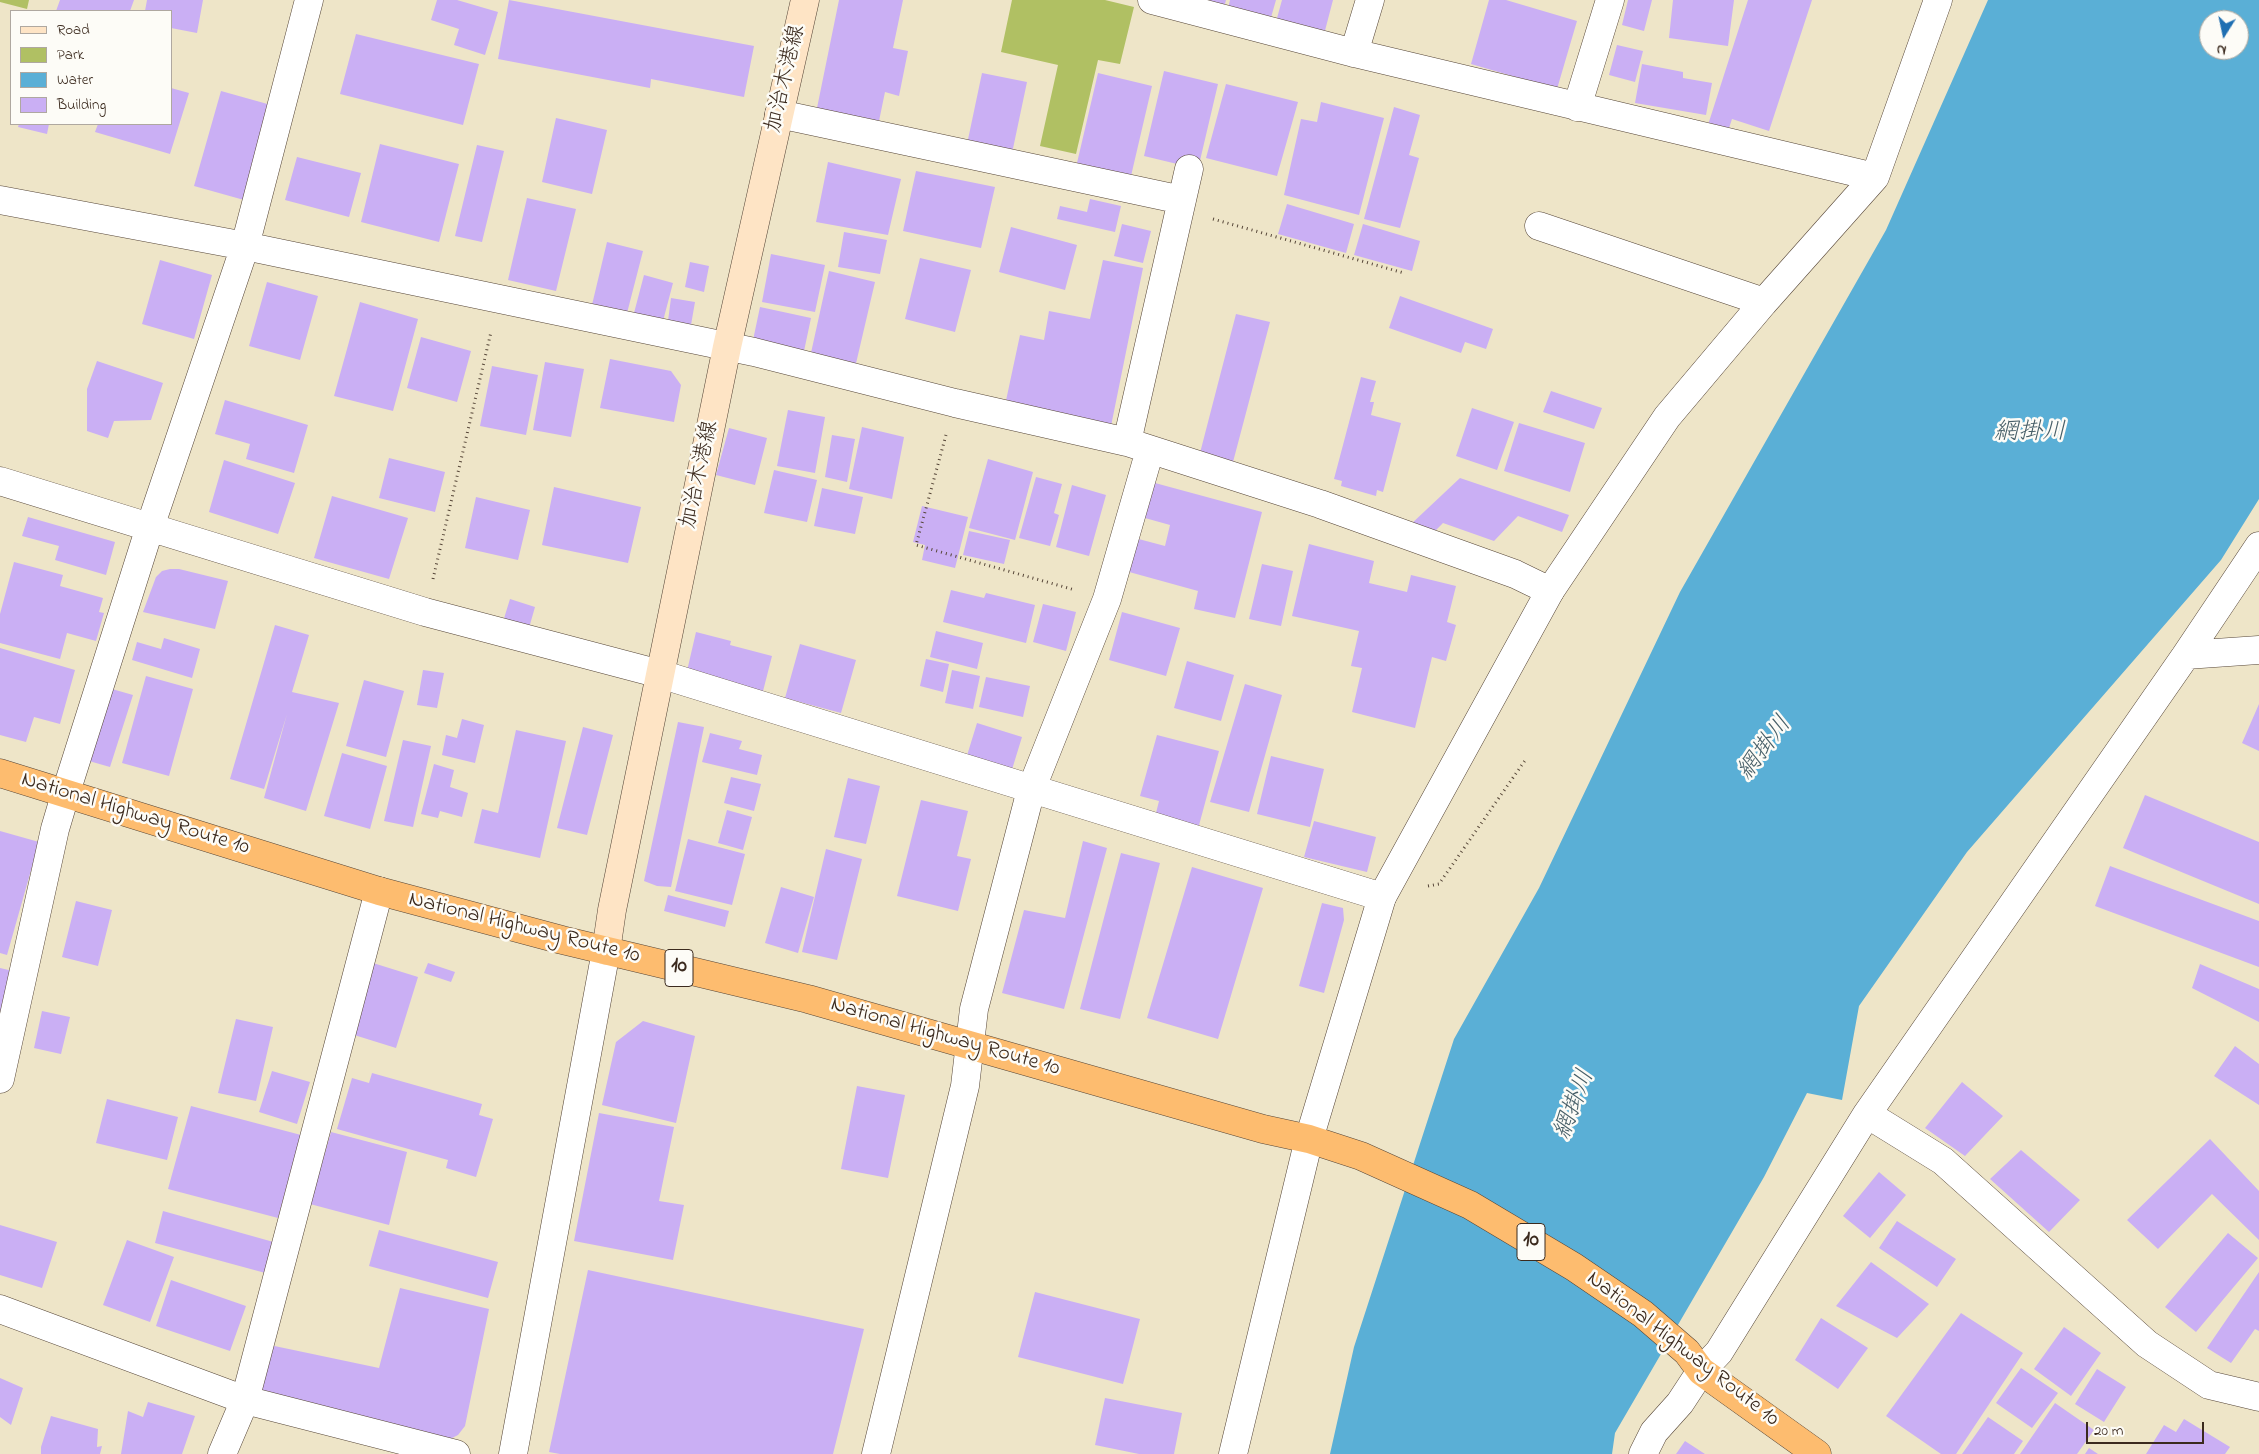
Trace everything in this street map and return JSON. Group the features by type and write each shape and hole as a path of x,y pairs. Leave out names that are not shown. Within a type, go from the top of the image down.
{"highway":[{"name":"National Highway Route 10","path":"0,773 379,891 606,951 808,999 1263,1128 1309,1139 1361,1156 1470,1205 1574,1267 1643,1314 1694,1362 1817,1454"}],"main road":[{"name":"加治木港線","path":"606,951 612,910 728,347 805,0"}],"street":[{"path":"0,1079 55,829 150,527 245,246 309,0"},
{"path":"1152,0 1354,53 1875,177"},
{"path":"1354,53 1370,0"},
{"path":"1577,107 1610,0"},
{"path":"1233,1454 1309,1139 1382,897 1550,591 1668,417 1764,302 1875,177 1938,0"},
{"path":"779,114 1181,205"},
{"path":"876,1454 965,1086 974,1009 1031,790 1107,599 1139,446 1189,169"},
{"path":"0,200 245,246 728,347 1139,446 1320,504 1515,574 1550,591"},
{"path":"1539,226 1764,302"},
{"path":"0,481 425,612 660,674 1382,897"},
{"path":"1643,1454 1654,1432 1680,1403 1694,1362 1719,1352 1868,1114 2186,656 2259,546"},
{"path":"2186,656 2259,650"},
{"path":"222,1454 245,1400 379,891"},
{"path":"512,1454 606,951"},
{"path":"1868,1114 1943,1161 2146,1344 2209,1386 2259,1397"},
{"path":"0,1309 245,1400 456,1454"}],"path":[{"path":"1181,205 1404,273"},
{"path":"425,612 499,300"},
{"path":"955,402 916,545 1107,599"},
{"path":"1382,897 1439,884 1526,759"}],"green space":[{"path":"0,0 29,0 27,9 0,2"},
{"path":"1012,0 1105,0 1134,7 1120,64 1098,60 1076,154 1040,146 1058,65 1001,52"}],"water":[{"name":"網掛川","path":"1988,0 2259,0 2259,499 2221,560 1967,852 1859,1006 1842,1100 1807,1093 1764,1177 1615,1433 1612,1454 1330,1454 1354,1347 1454,1039 1539,888 1680,592 1886,230"}],"building":[{"path":"60,0 134,0 130,10 56,10"},
{"path":"147,0 203,0 197,33 172,28 172,10 145,10"},
{"path":"437,0 457,0 498,12 485,55 454,45 459,29 431,20"},
{"path":"509,0 754,46 744,97 651,79 650,88 498,59"},
{"path":"839,0 903,0 893,48 908,51 899,96 885,92 879,121 817,108"},
{"path":"1188,0 1226,0 1223,12"},
{"path":"1230,0 1276,0 1268,28 1226,16"},
{"path":"1282,0 1333,0 1322,42 1274,29"},
{"path":"1489,0 1506,0 1577,21 1557,89 1471,64"},
{"path":"1628,0 1652,0 1644,31 1622,25"},
{"path":"1673,0 1734,0 1728,46 1669,38"},
{"path":"1748,0 1812,0 1769,131 1732,119 1727,134 1707,128"},
{"path":"356,34 479,64 463,125 340,94"},
{"path":"1617,45 1643,51 1635,82 1609,75"},
{"path":"1642,64 1683,72 1683,78 1712,83 1706,115 1635,103"},
{"path":"1164,71 1218,84 1198,169 1144,156"},
{"path":"982,73 1027,82 1011,158 966,149"},
{"path":"1098,73 1152,86 1131,176 1077,163"},
{"path":"1226,84 1298,102 1277,176 1206,158"},
{"path":"172,88 189,93 170,154 95,132 98,125 172,125"},
{"path":"221,91 271,105 244,200 194,186"},
{"path":"1321,102 1384,118 1359,215 1284,195 1301,119 1317,122"},
{"path":"1394,107 1420,115 1409,155 1419,158 1400,228 1364,219"},
{"path":"556,118 607,130 592,194 542,182"},
{"path":"19,125 49,125 47,134 18,127"},
{"path":"380,144 459,164 439,242 361,222"},
{"path":"477,145 504,151 482,242 455,236"},
{"path":"297,157 361,173 349,217 285,200"},
{"path":"828,162 901,179 888,235 816,222"},
{"path":"916,171 995,187 981,248 903,231"},
{"path":"527,198 576,209 556,291 508,280"},
{"path":"1090,199 1121,206 1115,232 1057,219 1060,206 1087,212"},
{"path":"1287,204 1354,224 1346,253 1278,234"},
{"path":"1122,224 1151,231 1143,263 1114,256"},
{"path":"1363,224 1420,241 1412,271 1354,255"},
{"path":"1011,227 1077,245 1065,290 999,272"},
{"path":"844,232 887,240 880,274 838,267"},
{"path":"607,242 643,251 626,317 591,309"},
{"path":"771,254 825,265 815,312 762,302"},
{"path":"920,258 971,270 955,332 905,319"},
{"path":"160,260 212,275 194,339 142,324"},
{"path":"1103,260 1143,268 1110,431 1004,410 1020,335 1044,340 1049,311 1090,319"},
{"path":"690,262 709,266 704,292 685,287"},
{"path":"829,271 875,282 854,372 809,362"},
{"path":"644,275 673,283 663,321 634,313"},
{"path":"267,282 318,296 300,360 249,346"},
{"path":"1400,296 1493,329 1486,349 1465,342 1461,353 1389,328"},
{"path":"671,298 695,302 691,325 668,321"},
{"path":"360,302 418,319 393,411 334,396"},
{"path":"760,307 811,318 800,370 749,359"},
{"path":"1236,314 1270,322 1233,462 1200,453"},
{"path":"421,337 471,351 457,402 407,388"},
{"path":"610,359 671,371 681,385 674,422 600,408"},
{"path":"97,361 163,383 151,420 114,421 108,438 87,431 87,389"},
{"path":"545,362 584,369 571,437 533,430"},
{"path":"492,366 538,375 526,435 480,426"},
{"path":"1361,377 1376,381 1370,402 1374,402 1371,415 1401,423 1383,492 1377,490 1376,496 1341,486 1342,481 1334,479"},
{"path":"1551,391 1602,408 1594,429 1543,412"},
{"path":"225,400 308,425 294,473 246,459 250,444 215,434"},
{"path":"1472,408 1514,422 1497,470 1456,456"},
{"path":"788,410 825,417 815,473 777,466"},
{"path":"1519,423 1585,443 1570,492 1504,471"},
{"path":"862,427 904,437 892,499 849,489"},
{"path":"729,428 767,438 755,485 716,475"},
{"path":"832,435 855,439 847,482 825,477"},
{"path":"389,458 445,472 435,512 379,498"},
{"path":"988,459 1033,472 1015,540 969,528"},
{"path":"224,460 295,483 278,534 209,512"},
{"path":"774,470 817,480 807,522 764,513"},
{"path":"1036,477 1062,484 1054,513 1059,515 1050,546 1019,538"},
{"path":"1460,478 1569,515 1562,532 1518,516 1494,541 1443,523 1431,535 1409,526"},
{"path":"1155,483 1262,512 1235,618 1194,609 1198,591 1122,570 1131,537 1165,546 1170,525 1145,518"},
{"path":"1072,485 1106,495 1089,556 1056,547"},
{"path":"554,487 641,507 628,563 542,545"},
{"path":"822,488 863,497 855,534 814,526"},
{"path":"332,496 408,518 389,579 314,558"},
{"path":"476,497 530,510 518,560 465,548"},
{"path":"922,506 968,517 955,568 922,560 925,545 913,542"},
{"path":"28,517 115,542 106,575 55,560 59,546 22,536"},
{"path":"969,531 1010,540 1004,564 963,555"},
{"path":"1309,544 1374,561 1369,583 1407,592 1411,575 1456,586 1447,622 1456,625 1446,661 1432,657 1415,728 1352,712 1362,668 1351,666 1359,631 1292,616"},
{"path":"14,562 63,575 60,586 103,598 99,612 104,613 96,641 67,633 60,659 0,643 0,614"},
{"path":"1262,564 1293,571 1281,626 1249,619"},
{"path":"179,569 228,581 215,629 143,612 156,577 162,571"},
{"path":"951,590 984,598 986,593 1035,605 1026,643 943,622"},
{"path":"510,599 535,607 523,649 497,641"},
{"path":"1043,604 1076,612 1066,651 1033,642"},
{"path":"1122,612 1180,628 1166,676 1109,660"},
{"path":"275,625 309,635 292,692 339,703 306,811 264,798 287,714 264,789 230,779"},
{"path":"936,631 983,643 977,669 930,657"},
{"path":"696,632 731,641 730,645 772,656 760,703 684,684"},
{"path":"164,638 200,649 192,678 132,660 137,642 161,649"},
{"path":"800,644 856,660 841,713 785,698"},
{"path":"0,648 75,670 60,724 34,717 26,742 0,735"},
{"path":"926,659 949,664 943,692 920,686"},
{"path":"1187,661 1234,675 1221,721 1174,708"},
{"path":"423,670 444,673 437,708 417,705"},
{"path":"952,670 980,676 973,709 945,703"},
{"path":"146,676 193,689 169,776 122,763"},
{"path":"986,677 1030,686 1023,717 979,707"},
{"path":"364,680 404,691 386,757 346,746"},
{"path":"1245,684 1282,695 1249,812 1210,802"},
{"path":"112,689 133,695 110,767 89,761"},
{"path":"2259,704 2259,751 2242,743"},
{"path":"462,719 484,725 475,763 442,755 446,735 457,738"},
{"path":"678,722 704,727 671,887 657,886 644,881"},
{"path":"977,723 1022,737 1010,776 965,762"},
{"path":"583,727 613,735 587,835 557,828"},
{"path":"516,730 566,741 540,858 474,843 482,809 498,813"},
{"path":"710,733 742,741 739,749 762,755 757,775 702,762"},
{"path":"1157,735 1219,751 1198,829 1155,817 1159,801 1140,796"},
{"path":"403,740 431,746 413,827 384,821"},
{"path":"342,753 387,766 370,829 324,816"},
{"path":"1271,756 1324,769 1310,827 1257,814"},
{"path":"434,764 454,770 450,787 468,793 462,817 440,811 438,818 421,814"},
{"path":"731,777 761,784 754,811 724,803"},
{"path":"848,778 880,786 866,844 834,837"},
{"path":"2145,795 2259,842 2259,904 2123,848"},
{"path":"921,800 968,811 957,856 971,859 958,911 897,896"},
{"path":"727,810 752,817 743,850 718,843"},
{"path":"1314,821 1376,837 1367,872 1304,857"},
{"path":"0,831 39,842 7,955 0,953"},
{"path":"688,839 745,854 732,905 675,891"},
{"path":"1083,841 1107,848 1064,1009 1002,993 1024,910 1065,918"},
{"path":"826,849 862,859 837,960 802,952"},
{"path":"1121,853 1160,863 1120,1019 1080,1009"},
{"path":"2110,866 2259,921 2259,967 2095,906"},
{"path":"1192,867 1263,888 1218,1039 1147,1018"},
{"path":"781,887 814,897 798,953 765,943"},
{"path":"668,895 729,911 725,927 664,911"},
{"path":"76,901 112,910 98,966 62,957"},
{"path":"1322,903 1343,908 1344,920 1324,993 1299,986"},
{"path":"373,963 418,977 396,1048 351,1034"},
{"path":"428,963 455,972 451,982 424,973"},
{"path":"2200,964 2259,989 2259,1022 2192,988"},
{"path":"0,968 13,971 0,1022"},
{"path":"42,1011 70,1017 61,1054 34,1048"},
{"path":"236,1019 273,1027 256,1101 218,1093"},
{"path":"643,1021 695,1036 676,1123 602,1105 616,1042"},
{"path":"2235,1046 2259,1064 2259,1105 2214,1076"},
{"path":"272,1071 310,1082 297,1124 259,1112"},
{"path":"372,1073 482,1104 479,1115 493,1119 476,1177 446,1168 448,1160 337,1129 352,1078 369,1083"},
{"path":"1962,1082 2003,1116 1965,1156 1925,1128"},
{"path":"857,1086 905,1095 888,1178 841,1169"},
{"path":"107,1099 178,1117 167,1160 96,1143"},
{"path":"191,1106 301,1135 278,1218 168,1189"},
{"path":"599,1113 674,1127 659,1201 684,1205 673,1260 574,1241"},
{"path":"331,1132 407,1152 389,1225 310,1204"},
{"path":"2210,1139 2259,1191 2259,1240 2212,1194 2158,1249 2127,1220"},
{"path":"2021,1150 2080,1200 2049,1232 1990,1179"},
{"path":"1879,1172 1906,1195 1870,1238 1843,1216"},
{"path":"163,1211 277,1243 269,1274 155,1243"},
{"path":"1897,1221 1956,1259 1937,1287 1879,1248"},
{"path":"0,1225 57,1242 42,1288 0,1275"},
{"path":"379,1230 498,1262 488,1298 369,1266"},
{"path":"2228,1233 2258,1258 2196,1332 2165,1307"},
{"path":"127,1240 174,1257 150,1322 103,1305"},
{"path":"1871,1262 1929,1304 1897,1338 1836,1306"},
{"path":"588,1270 864,1329 833,1454 560,1454 549,1452"},
{"path":"2259,1272 2259,1331 2255,1329 2231,1363 2207,1348"},
{"path":"171,1280 246,1306 230,1351 156,1326"},
{"path":"400,1288 489,1309 465,1426 458,1435 448,1440 251,1396 265,1344 379,1368"},
{"path":"1035,1292 1140,1319 1123,1384 1018,1357"},
{"path":"1961,1313 2023,1353 1956,1454 1941,1454 1886,1416"},
{"path":"1821,1318 1868,1348 1838,1389 1795,1360"},
{"path":"2064,1327 2101,1353 2071,1396 2034,1369"},
{"path":"2021,1368 2058,1393 2032,1428 1996,1403"},
{"path":"2097,1369 2126,1387 2104,1422 2075,1404"},
{"path":"0,1378 23,1388 11,1425 0,1417"},
{"path":"1105,1398 1182,1413 1174,1454 1139,1454 1095,1445"},
{"path":"148,1402 195,1416 182,1454 121,1454 128,1411 143,1417"},
{"path":"2055,1403 2094,1430 2077,1454 2020,1454"},
{"path":"51,1416 98,1429 97,1447 102,1446 100,1454 41,1454 41,1447"},
{"path":"1988,1417 2023,1441 2014,1454 1962,1454"},
{"path":"2184,1419 2230,1447 2225,1454 2146,1454 2164,1425 2176,1432"},
{"path":"1685,1441 1705,1454 1676,1454"},
{"path":"2089,1448 2098,1454 2085,1454"}]}
